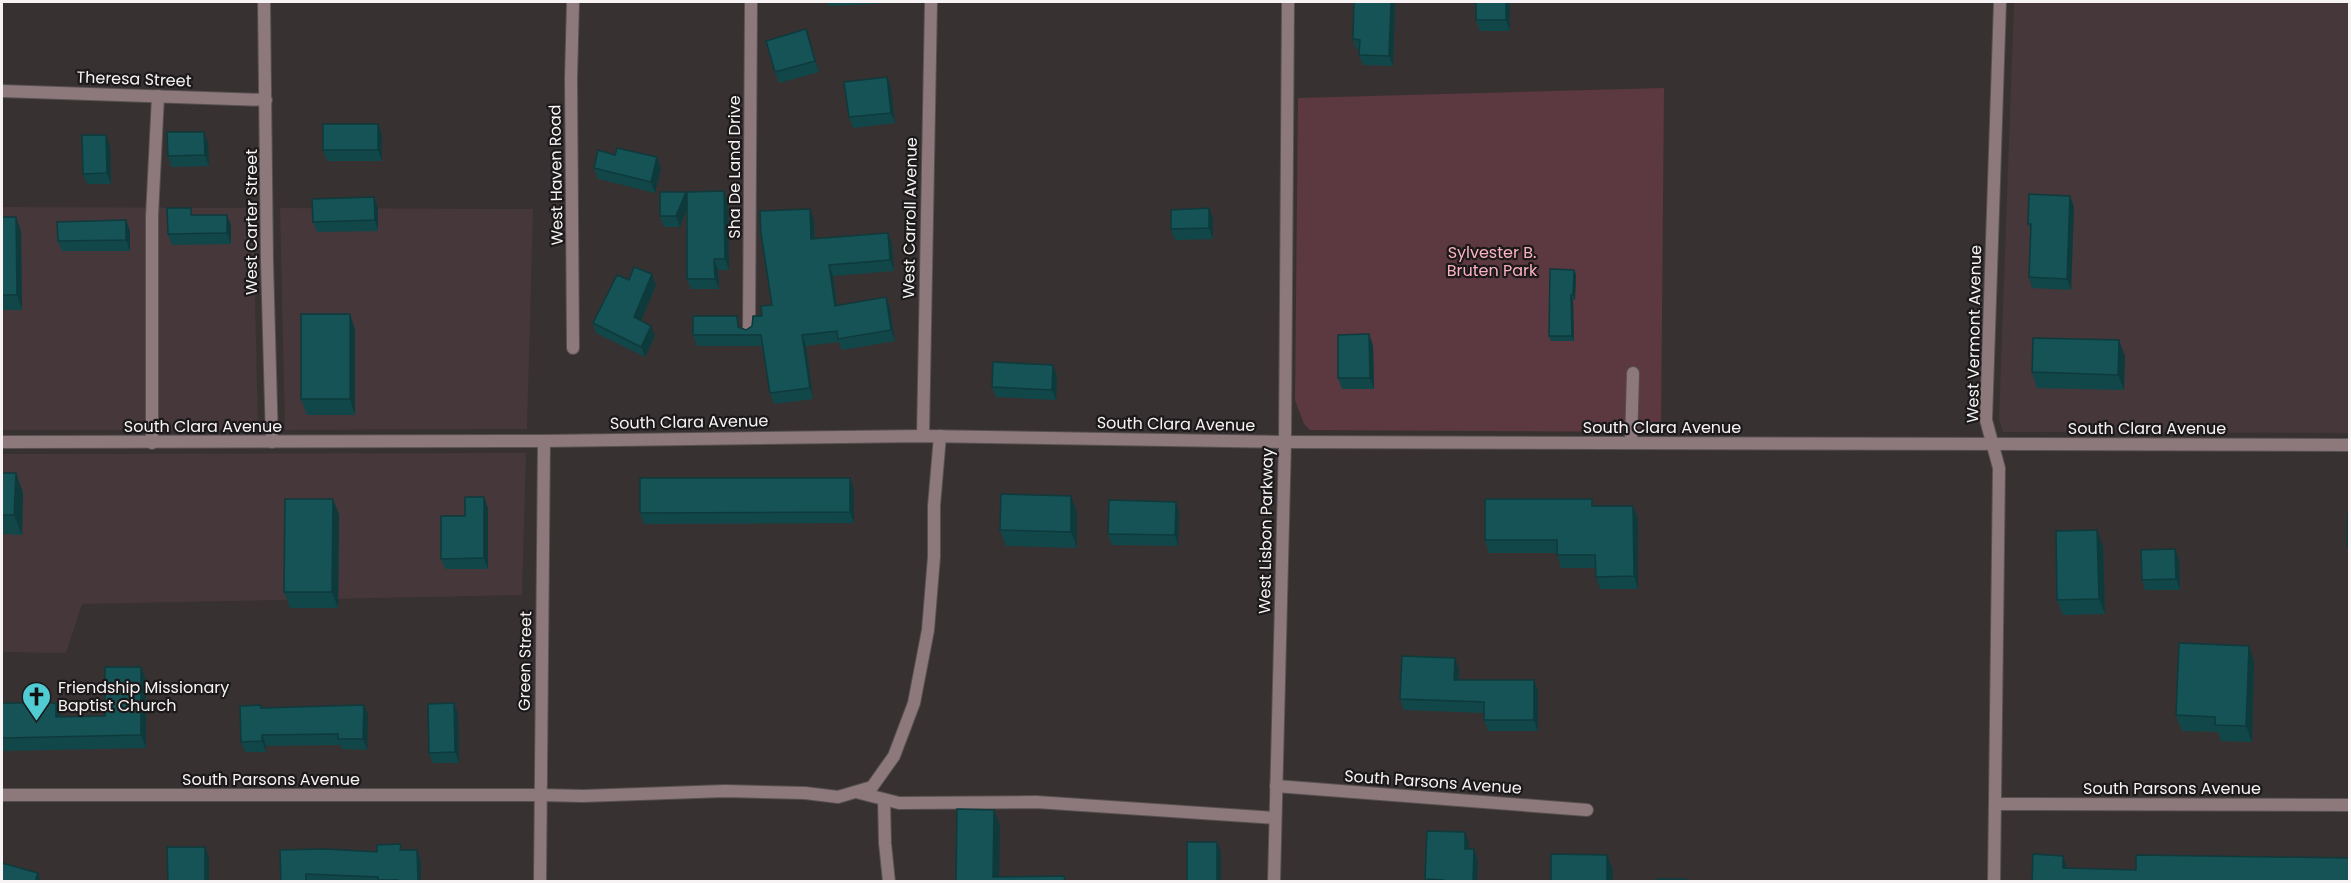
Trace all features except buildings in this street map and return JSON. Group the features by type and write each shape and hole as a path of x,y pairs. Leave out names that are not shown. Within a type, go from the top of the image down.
{"street":[{"name":"West Carter Street","path":"264,2 272,442"},
{"name":"West Haven Road","path":"573,2 571,78 573,348"},
{"name":"Sha De Land Drive","path":"749,333 751,2"},
{"name":"West Carroll Avenue","path":"923,436 931,2"},
{"name":"West Lisbon Parkway","path":"1274,882 1285,442 1288,2"},
{"name":"West Vermont Avenue","path":"1994,882 1999,468 1986,420 2000,2"},
{"name":"Theresa Street","path":"2,91 266,100"},
{"path":"152,443 152,216 158,96"},
{"path":"1631,443 1633,373"},
{"name":"South Clara Avenue","path":"2,442 544,441 940,436 1285,442 2349,445"},
{"path":"856,792 872,787 894,756 914,703 928,630 940,436"},
{"name":"Green Street","path":"540,882 544,441"},
{"name":"South Parsons Avenue","path":"1276,786 1587,810"},
{"name":"South Parsons Avenue","path":"2,795 583,796 725,791 805,793 838,797 856,792"},
{"path":"856,792 899,803 1036,802 1275,818"},
{"path":"884,800 889,882"},
{"name":"South Parsons Avenue","path":"1995,804 2349,805"}],"shaded area":[{"path":"2014,2 2349,2 2348,433 2003,432 1999,419"},
{"path":"2,207 253,208 258,430 2,430"},
{"path":"280,208 533,209 527,429 285,430"},
{"path":"526,453 522,595 82,604 66,653 2,652 2,454"}],"green space":[{"name":"Sylvester B. Bruten Park","path":"1664,88 1661,432 1310,430 1304,424 1295,400 1298,98"}],"place":[{"name":"Friendship Missionary Baptist Church","path":"37,722"}]}
